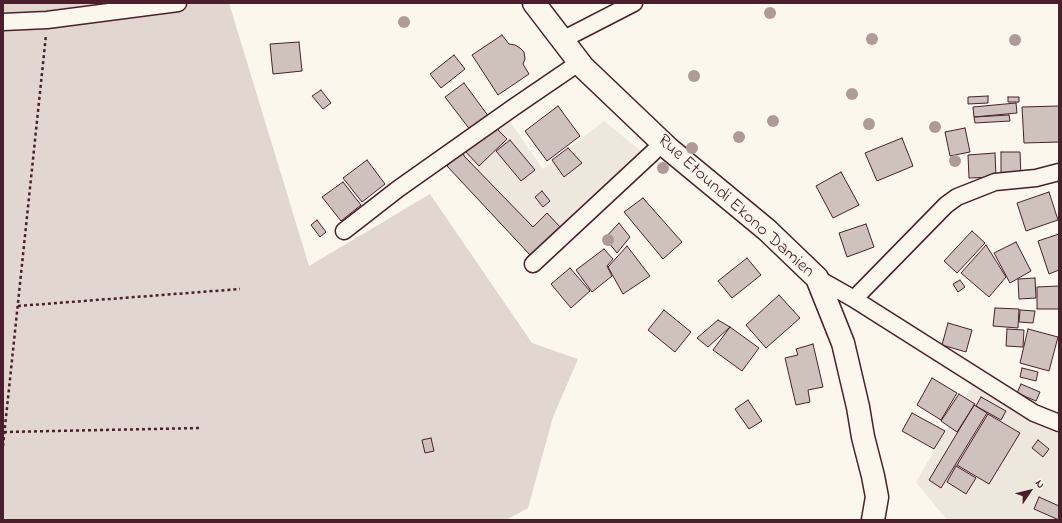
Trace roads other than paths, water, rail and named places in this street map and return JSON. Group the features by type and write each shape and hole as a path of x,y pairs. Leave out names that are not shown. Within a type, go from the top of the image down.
{"street":[{"path":"3,22 47,20 178,3"},
{"name":"Rue Etoundi Ekono Damien","path":"534,3 580,62 663,143 767,230 817,278 843,344 858,407 863,437 874,476 877,497 873,520"},
{"path":"562,40 634,3"},
{"path":"344,231 398,189 580,62"},
{"path":"533,264 663,143"},
{"path":"854,299 946,205 957,196 995,182 1036,178 1059,172"},
{"path":"817,278 854,299 1034,413 1059,423"}]}
